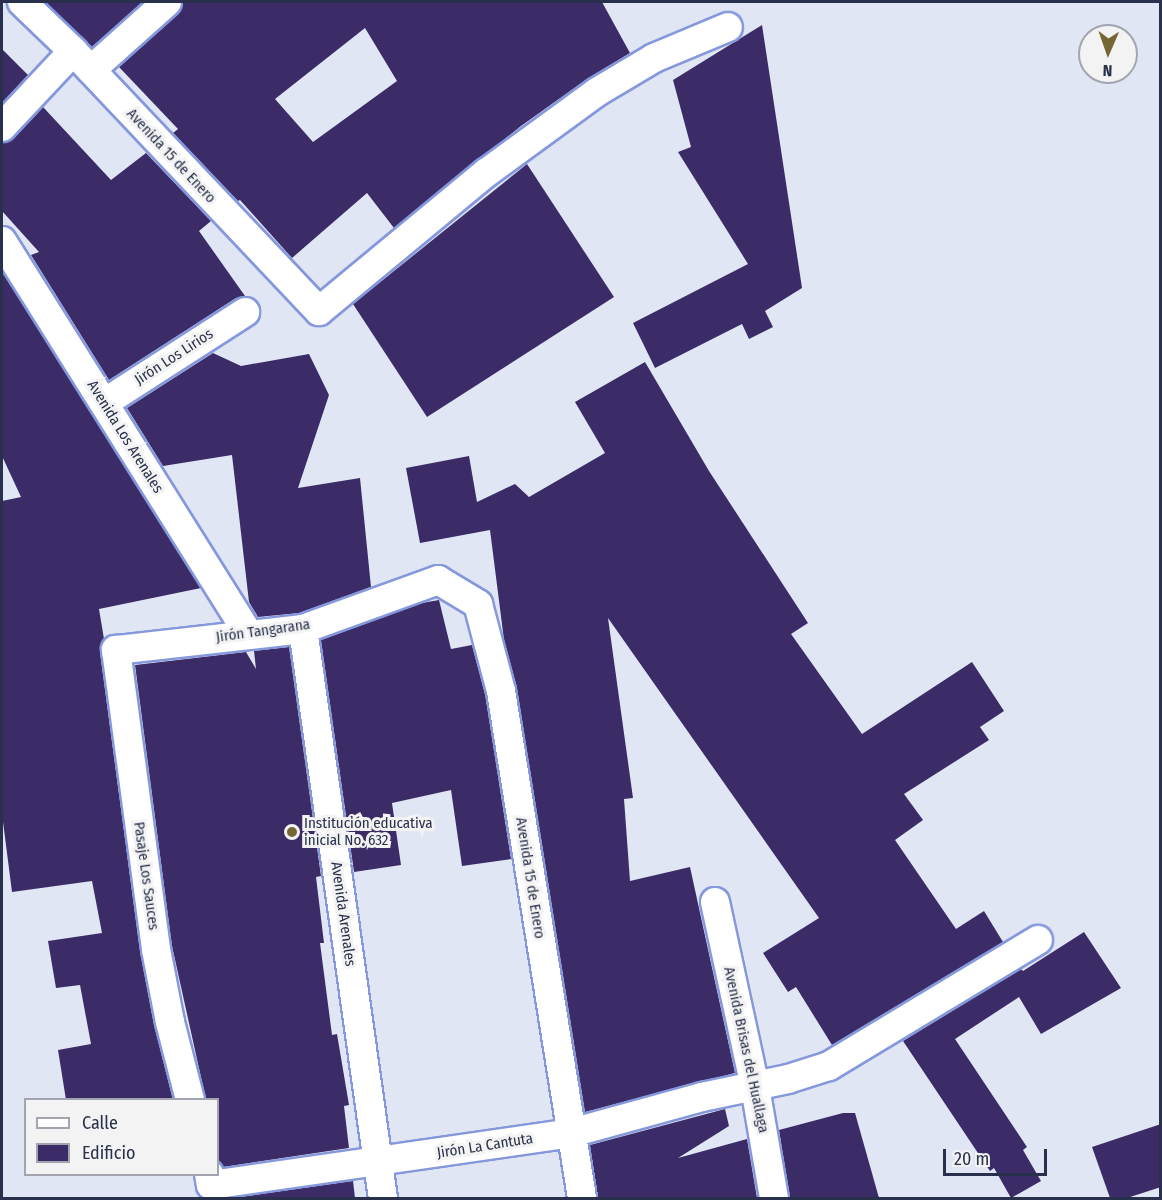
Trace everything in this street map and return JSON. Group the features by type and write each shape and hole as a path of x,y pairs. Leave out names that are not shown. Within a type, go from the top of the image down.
{"street":[{"name":"Avenida 15 de Enero","path":"22,2 82,60 319,311 486,173 597,92 654,58 728,27"},
{"path":"2,127 82,60 166,2"},
{"name":"Avenida Los Arenales","path":"2,241 249,634"},
{"name":"Jirón Los Lirios","path":"104,403 245,312"},
{"name":"Avenida 15 de Enero","path":"438,580 478,604 501,692 582,1198"},
{"name":"Jirón Tangarana","path":"116,650 303,629 438,580"},
{"name":"Avenida Arenales","path":"303,629 383,1198"},
{"name":"Pasaje Los Sauces","path":"116,650 156,949 170,1022 189,1098"},
{"name":"Avenida Brisas del Huallaga","path":"715,902 755,1087 774,1198"},
{"name":"Jirón La Cantuta","path":"210,1180 378,1162 571,1133 702,1097 755,1087 829,1066 1038,940"}],"building":[{"path":"45,2 143,2 92,47"},
{"path":"183,2 602,2 630,53 587,79 521,126 394,228 367,193 292,258 240,200 238,201 173,133 178,129 119,67 178,14","holes":["365,28 397,81 313,142 275,99"]},
{"path":"762,25 802,288 765,311 773,327 749,339 742,324 655,368 633,323 748,264 678,152 691,147 673,80"},
{"path":"2,49 28,75 2,103"},
{"path":"43,107 111,180 146,153 211,221 199,231 245,296 236,298 109,380 31,255 39,252 2,211 2,143 14,138"},
{"path":"527,164 614,297 427,417 353,304"},
{"path":"2,271 201,588 99,609 104,639 100,652 140,951 154,1025 172,1098 66,1098 58,1050 91,1044 80,985 56,988 48,941 102,933 92,881 12,892 2,814 2,501 21,497 2,456"},
{"path":"213,353 241,366 309,354 329,395 298,488 360,478 371,587 299,613 258,617 249,602 232,455 163,466 127,408"},
{"path":"645,362 709,471 808,623 791,634 862,734 972,662 1004,711 980,727 989,740 904,794 923,820 895,840 956,929 984,911 1003,942 832,1045 796,987 788,992 763,953 819,918 608,618 633,798 624,799 630,881 690,867 735,1073 585,1112 517,688 504,640 490,530 420,543 406,468 469,456 477,502 515,484 529,497 605,453 575,402"},
{"path":"439,600 451,649 472,645 485,694 511,859 462,866 451,790 392,803 401,865 354,872 321,640 422,603"},
{"path":"289,647 321,876 316,877 324,943 320,943 332,1035 337,1034 349,1105 344,1106 349,1148 223,1167 219,1161 219,1098 206,1098 172,946 135,665 246,652 256,669 254,651"},
{"path":"1084,932 1121,988 1041,1034 1019,997 955,1039 1027,1147 1023,1150 1041,1181 1011,1198 994,1168 990,1171 903,1041 1021,969 1023,971"},
{"path":"725,1109 729,1126 678,1158 747,1139 757,1198 598,1198 590,1145"},
{"path":"843,1113 855,1113 879,1198 790,1198 779,1130"},
{"path":"1161,1124 1161,1187 1127,1198 1110,1198 1092,1147"},
{"path":"353,1181 355,1198 233,1198"}],"place":[{"name":"Institución educativa inicial No. 632","path":"292,832"}]}
